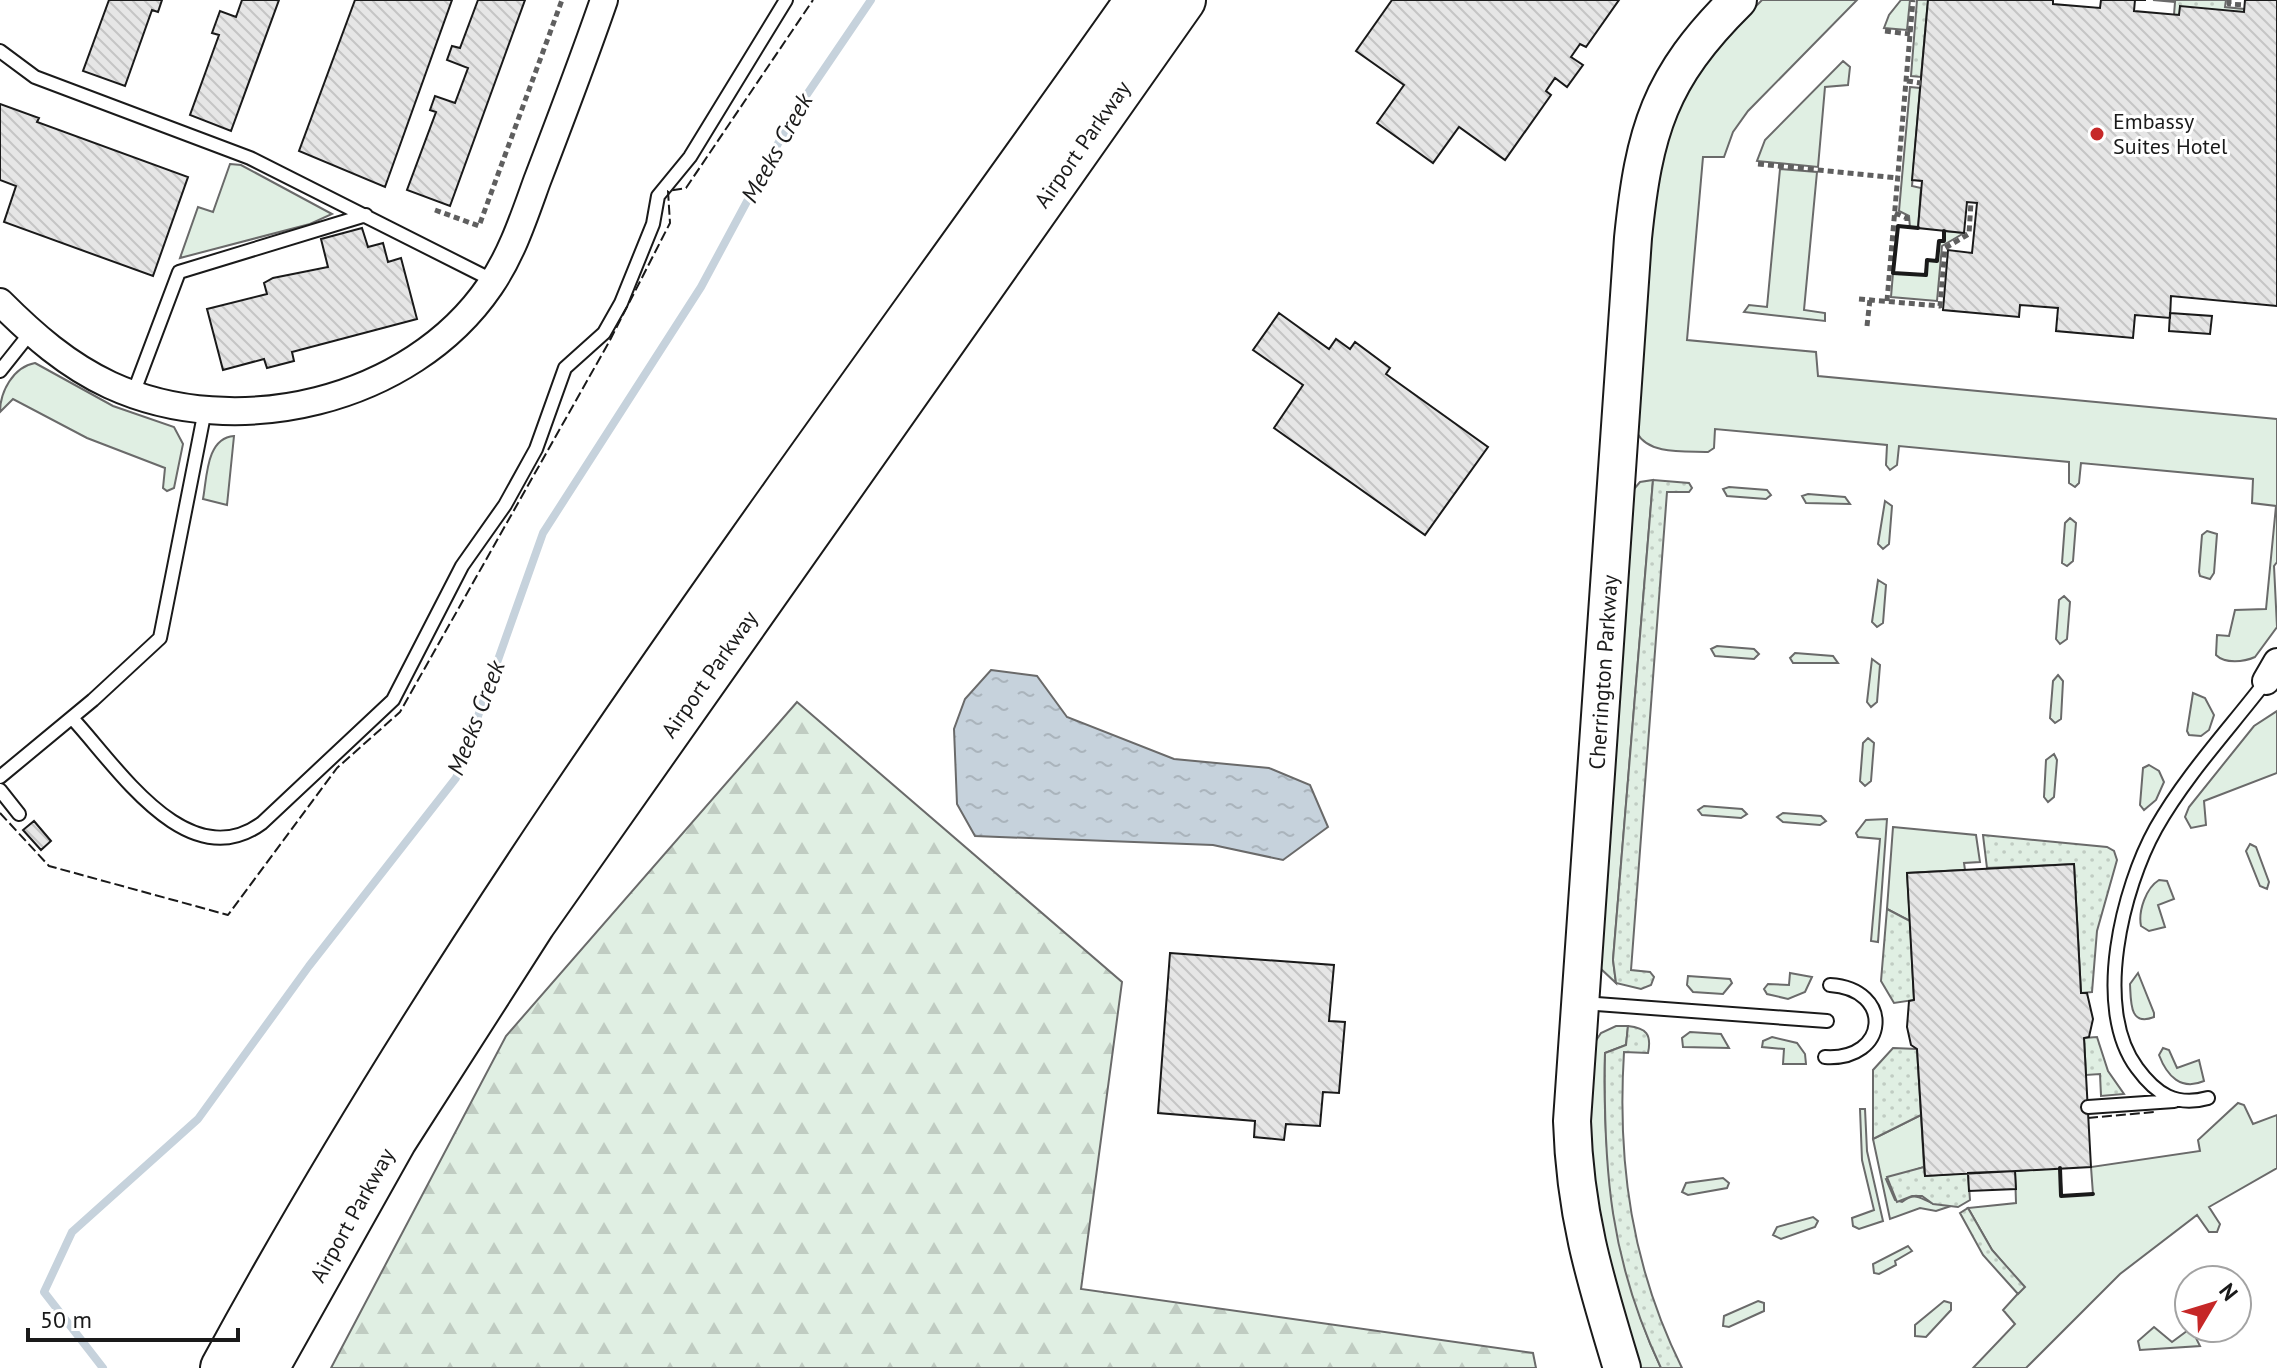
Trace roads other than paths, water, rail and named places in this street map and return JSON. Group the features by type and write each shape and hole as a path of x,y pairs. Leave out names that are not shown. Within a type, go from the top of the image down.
{"highway":[{"path":"966,244 1129,0"},
{"name":"Airport Parkway","path":"223,1368 395,1069 534,853 1138,0"},
{"name":"Airport Parkway","path":"266,1368 394,1140 533,923 1183,0"}],"street":[{"path":"0,302 31,332 82,370 133,394 205,410 256,411 284,407 321,400 379,378 443,336 494,281 525,214 604,0"},
{"name":"Cherrington Parkway","path":"1622,1368 1587,1252 1578,1204 1572,1121 1641,167 1664,95 1704,37 1738,0"}],"lane":[{"path":"72,718 154,808 203,836 228,838 251,831 262,823 380,713 403,684 462,566 505,505 536,449 565,368 604,333 621,303 653,224 658,196 690,157 786,0"},
{"path":"0,51 35,77 250,158 494,281"},
{"path":"133,394 179,272 366,215"},
{"path":"0,371 31,332"},
{"path":"0,777 72,718 160,638 205,410"},
{"path":"2174,1101 2143,1077 2124,1046 2115,980 2125,912 2156,828 2272,672"},
{"path":"0,790 19,814"},
{"path":"1825,1057 1859,1053 1875,1028 1872,1006 1862,994 1849,987 1830,985"},
{"path":"1579,1003 1827,1021"},
{"path":"2088,1107 2193,1102 2208,1098"}],"water":[{"path":"991,670 1037,676 1067,717 1174,759 1269,768 1310,785 1328,827 1283,860 1213,845 975,836 957,804 954,729 965,699"}],"waterway":[{"name":"Meeks Creek","path":"103,1368 44,1292 72,1232 198,1119 309,966 456,778 543,533 701,287 795,112 871,0"}],"place":[{"name":"Embassy Suites Hotel","path":"2097,134"}]}
